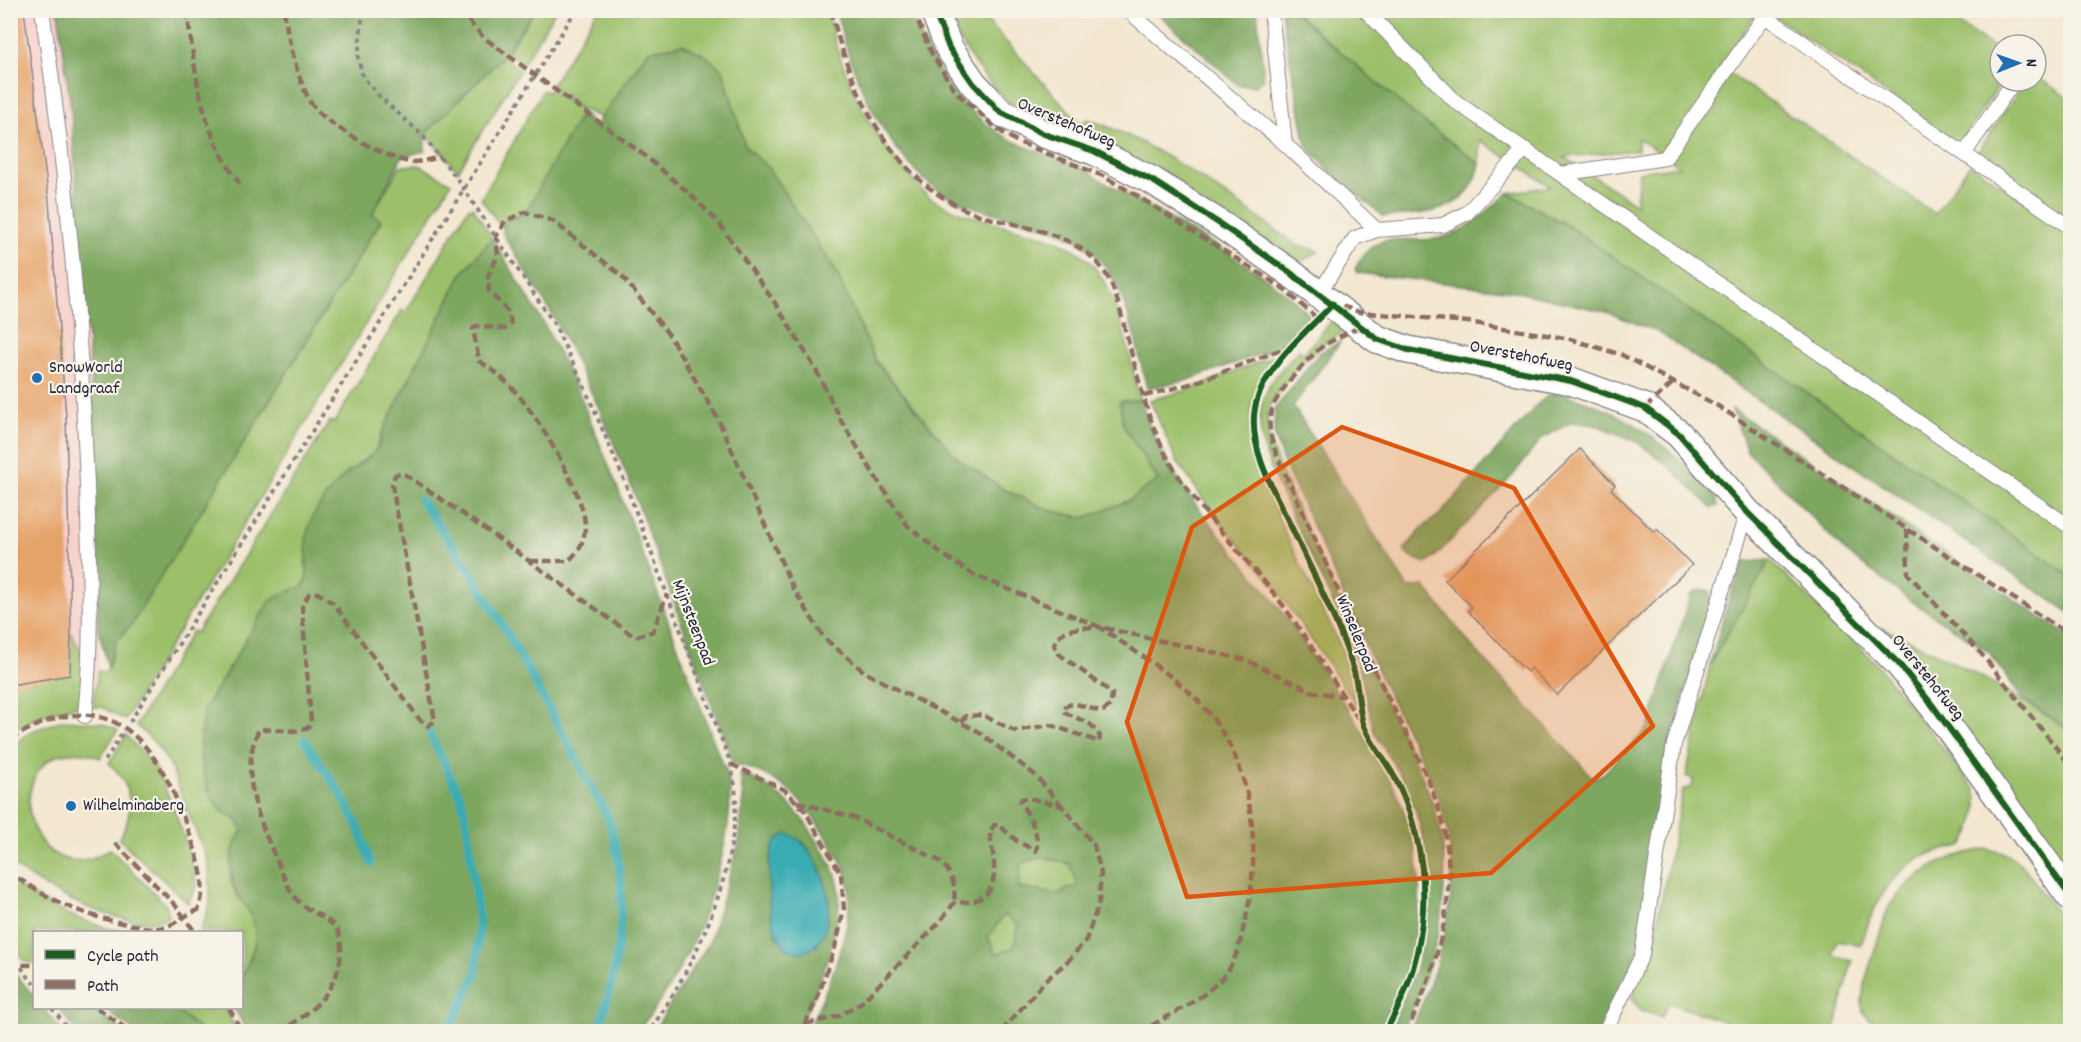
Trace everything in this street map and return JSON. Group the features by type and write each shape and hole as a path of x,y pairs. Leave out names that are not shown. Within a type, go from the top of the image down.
{"street":[{"name":"Overstehofweg","path":"934,10 949,48 973,83 1000,112 1044,134 1094,151 1153,181 1217,222 1319,293 1377,339 1408,350 1571,381 1645,408 1679,434 1747,512 1899,664 1933,706 2070,896"}],"lane":[{"path":"42,10 59,128 73,258 84,411 90,640 85,716"},
{"path":"1127,10 1285,144 1377,230"},
{"path":"1271,10 1285,144"},
{"path":"1365,10 1456,102 2070,526"},
{"path":"1561,174 1665,158 1763,12 2070,227"},
{"path":"1964,154 2006,93"},
{"path":"1319,293 1355,238 1377,230 1443,225 1467,213 1525,149"},
{"path":"1605,1032 1642,956 1674,744 1747,512"}],"path":[{"path":"130,722 576,10"},
{"path":"105,760 123,733"},
{"path":"10,953 33,983"},
{"path":"53,1009 70,1032"}],"highlighted area":[{"path":"1342,427 1514,488 1653,726 1491,873 1187,897 1127,722 1192,527"}],"shaded area":[{"name":"SnowWorld Landgraaf","path":"10,11 58,11 71,109 93,414 98,656 96,681 82,679 10,690"}],"green space":[{"path":"1777,10 1940,11 1988,44 1988,93 1994,93 1959,144 1774,16"},
{"path":"58,11 534,11 503,56 425,134 425,151 402,157 372,214 381,220 131,625 116,641 108,667 98,628 93,414 71,109"},
{"path":"534,11 555,11 523,64 507,52"},
{"path":"597,11 827,11 839,55 866,117 891,154 922,191 956,211 1053,239 1066,245 1088,260 1099,273 1116,307 1140,400 1120,402 1123,425 1158,480 1128,501 1084,518 1048,510 1003,489 956,457 876,361 835,270 768,168 745,146 723,70 648,51 601,118 580,108 551,86"},
{"path":"836,11 910,11 940,73 953,91 984,123 1024,146 1087,170 1249,266 1309,315 1282,346 1185,381 1147,388 1128,313 1112,277 1101,262 1088,248 1065,234 980,209 951,198 933,187 914,169 883,129 850,60"},
{"path":"946,11 978,11 1080,123 1088,119 1143,143 1195,174 1294,243 1319,252 1298,263 1010,103 989,83 972,60"},
{"path":"1155,11 1257,11 1264,79 1255,86 1238,85"},
{"path":"1281,11 1293,11 1416,116 1480,164 1475,181 1467,193 1456,202 1430,212 1383,216 1331,173 1306,145"},
{"path":"1293,11 1745,11 1754,17 1720,67 1935,214 1970,164 2070,230 2070,576 1570,227 1508,193 1550,186 1480,140 1480,164 1416,116","holes":["1638,138 1679,166 1639,172 1636,204 1564,157 1638,150"]},
{"path":"682,44 703,54 723,70 745,146 768,168 835,270 876,362 956,457 1003,489 1048,510 1084,518 1128,501 1158,480 1123,425 1120,401 1140,400 1163,454 1177,478 1300,637 1363,732 1387,773 1405,813 1416,853 1419,893 1415,936 1402,981 1379,1031 807,1031 832,976 845,933 849,912 849,892 844,867 802,803 772,778 733,763 632,488 597,404 552,314 503,234 505,221 525,213 582,112 594,127 648,51","holes":["1043,857 1070,864 1078,885 1057,894 1018,888 1021,863","1004,915 1018,925 1014,947 996,954 988,937"]},
{"path":"503,56 520,70 458,171 425,134"},
{"path":"2048,84 2070,99 2070,220 1976,155 2017,93 2048,93"},
{"path":"550,89 582,112 525,213 505,221 503,229 481,199 543,90 547,92"},
{"path":"419,165 451,183 125,720 102,707 92,707 98,671 106,672 116,641 131,625 381,221 372,214 400,166"},
{"path":"1508,193 1570,227 2070,576 2070,613 1658,332 1607,312 1513,291 1358,273 1355,269 1364,254 1374,245 1394,239 1433,239 1456,233 1487,212"},
{"path":"469,207 472,209 473,207 492,238 462,274 382,433 375,453 358,464 305,561 306,580 301,587 291,590 214,802 235,819 242,831 236,843 231,879 235,891 252,917 256,935 253,954 243,978 243,931 200,931 210,904 209,865 169,763 154,742 136,725 192,631 196,633 330,421 334,423 402,310 406,312"},
{"path":"492,238 542,320 579,393 728,776 730,798 728,825 715,882 684,961 638,1031 247,1031 235,1009 243,1009 243,976 253,949 255,930 253,920 235,889 231,872 234,846 242,831 238,819 224,813 214,802 207,787 200,758 204,709 269,602 305,584 307,535 313,516 337,483 376,449 462,274"},
{"path":"1332,321 1345,331 1320,347 1300,365 1267,411 1269,442 1287,485 1279,488 1260,430 1263,399 1282,368 1299,350 1303,354"},
{"path":"1341,341 1293,406 1408,588 1424,586 1471,645 1593,778 1603,774 1648,728 1690,596 1699,590 1710,591 1712,606 1669,743 1637,953 1598,1031 1410,1031 1433,975 1448,917 1451,858 1447,829 1432,783 1386,691 1282,459 1274,433 1275,409 1319,353"},
{"path":"1276,355 1253,401 1250,422 1252,444 1282,527 1342,649 1357,706 1273,584 1216,517 1176,460 1150,400 1191,389"},
{"path":"1559,393 1580,399 1617,415 1650,435 1706,486 1718,506 1712,508 1667,465 1636,441 1599,426 1572,422 1541,439 1514,474 1432,560 1425,563 1408,556 1404,550 1423,527 1439,515 1539,403 1549,395"},
{"path":"1732,409 2070,637 2070,731 2022,698 1989,652 1911,601 1846,552 1747,451"},
{"path":"1287,485 1423,778 1442,837 1444,880 1440,924 1421,990 1402,1031 1390,1031 1415,971 1426,930 1429,897 1425,845 1416,812 1400,775 1374,732 1360,672 1345,629 1279,488"},
{"path":"1770,560 1875,662 1975,789 1977,796 1975,818 1963,845 1917,860 1894,878 1871,916 1861,945 1837,941 1833,955 1852,961 1836,1025 1832,1031 1754,1031 1668,1003 1662,1017 1641,1010 1632,1000 1633,992 1653,943 1683,790 1692,787 1693,779 1686,776 1710,665"},
{"path":"1770,560 1710,665 1728,601 1744,562"},
{"path":"1880,627 1978,675 2070,731 2070,873 1933,691"},
{"path":"71,633 84,657 84,699 76,706 43,715 11,730 11,685"},
{"path":"63,720 101,723 118,730 100,758 78,752 67,753 56,756 39,770 31,789 29,810 35,831 47,848 63,858 85,860 110,849 167,906 168,917 165,919 128,920 84,906 42,885 11,863 10,747 32,731"},
{"path":"126,735 156,769 173,806 197,885 188,903 119,839 128,819 129,799 123,780 109,763"},
{"path":"740,773 766,786 795,811 812,832 835,872 838,882 838,917 828,959 796,1031 653,1032 709,943 739,843 743,797","holes":["803,842 812,854 824,880 828,906 826,920 816,947 769,865 773,847"]},
{"path":"1987,849 2008,854 2024,867 2070,931 2070,1031 1901,1031 1869,1019 1863,1012 1864,985 1888,908 1908,885 1931,868 1958,856"},
{"path":"1043,857 1070,864 1079,885 1057,894 1018,888 1021,863"},
{"path":"10,881 66,913 95,925 122,931 33,931 33,963 25,962 11,945"},
{"path":"1004,915 1018,924 1014,947 996,955 988,937"},
{"path":"11,969 33,995 33,1009 45,1009 62,1031 11,1031"},
{"path":"59,1009 93,1009 123,1031 76,1031"},
{"path":"103,1009 174,1009 202,1031 134,1031"},
{"path":"174,1009 225,1009 238,1031 202,1031"}],"water":[{"path":"787,834 804,844 813,855 822,874 828,901 827,923 819,940 808,950 795,952 783,944 773,925 769,894 773,847 776,840"}],"building":[{"name":"SnowWorld Landgraaf","path":"10,10 24,10 49,201 66,417 71,633 70,675 10,685"},
{"path":"1580,449 1615,485 1611,489 1654,532 1657,529 1692,565 1557,695 1531,668 1527,672 1468,611 1472,607 1445,580"}],"waterway":[{"path":"420,500 447,537 496,614 606,813 619,867 620,922 612,978 598,1032"},
{"path":"430,734 461,798 467,825 479,925 476,975 448,1032"},
{"path":"304,739 341,794 358,826 371,863"}],"marked path":[{"path":"187,10 193,59 202,103 217,145 242,187"},
{"path":"284,10 296,68 304,90 315,109 352,137 394,158 413,162 441,157"},
{"path":"459,10 483,37 644,155 690,194 718,222 775,303 815,368 842,422 908,526 942,554 974,575 1100,627 1246,660 1313,692 1343,696"},
{"path":"831,10 851,76 866,107 883,137 904,164 928,187 956,205 989,218 1045,232 1072,243 1102,268 1116,296 1148,412 1159,441 1176,473 1283,606 1358,718"},
{"path":"913,10 931,52 955,91 997,129 1016,141 1103,176 1136,195 1281,287 1318,319"},
{"path":"530,561 568,561 581,545 585,525 571,481 534,416 511,387 479,361 473,329 476,326 505,329 511,323 509,313 489,291 488,276 498,255 496,237 505,221 525,212 553,221 622,276 669,335 718,419 793,588 824,638 866,673 977,731 1035,775 1062,806"},
{"path":"1342,306 1359,312 1468,322 1570,339 1622,355 1718,406 2070,635"},
{"path":"1359,327 1323,346 1294,375 1275,402 1270,419 1270,430 1276,453 1384,690 1427,777 1440,813 1449,868 1444,925 1428,980 1406,1032"},
{"path":"1144,396 1194,383 1288,347"},
{"path":"1645,408 1675,381"},
{"path":"278,1032 302,1017 322,999 336,976 341,949 335,927 294,897 258,813 251,779 250,762 259,729 297,731 308,728 311,722 302,607 309,594 318,593 333,603 420,720 428,726 435,721 392,485 395,475 400,473 406,475 635,637 653,631 667,594"},
{"path":"1907,529 1908,574 1984,657 2070,765"},
{"path":"961,722 966,716 982,715 1015,731 1051,725 1099,742 1100,736 1090,724 1066,713 1063,709 1077,704 1103,711 1111,705 1112,693 1059,654 1054,645 1061,634 1067,631 1100,627 1157,666 1184,688 1208,712 1224,736 1237,761 1246,788 1251,816 1252,874 1249,902 1240,941 1230,968 1218,982 1198,999 1141,1032"},
{"path":"10,740 45,722 75,715 101,717 124,728 144,746 161,770 176,798 201,870 201,900 198,910 169,926 149,928 116,922 68,906 10,872"},
{"path":"731,764 785,790 805,811 841,874 844,909 836,944 817,999 801,1032"},
{"path":"806,1024 839,1016 861,1003 938,924 954,903 975,901 988,892 994,876 990,832 994,825 999,825 1017,841 1036,851 1036,832 1020,802 1028,798 1062,806 1094,845 1101,873 1099,903 1086,940 1069,960 1045,981 1001,1032"},
{"path":"10,801 23,804"},
{"path":"797,802 855,818 938,860 947,869 952,879 954,903"},
{"path":"115,843 176,906 194,931"},
{"path":"10,960 20,965 33,965"},
{"path":"98,1009 131,1032"},
{"path":"230,1009 242,1032"}],"cycle path":[{"path":"934,10 949,48 973,83 1000,112 1044,134 1094,151 1153,181 1288,271 1377,339 1408,350 1571,381 1645,408 1679,434 1747,512 1899,664 1933,706 2070,896"},
{"name":"Winselerpad","path":"1333,304 1299,338 1266,379 1255,408 1254,425 1260,459 1267,476 1341,635 1355,675 1364,726 1398,784 1410,815 1418,846 1423,878 1423,909 1419,941 1412,972 1385,1032"}],"place":[{"name":"SnowWorld Landgraaf","path":"37,378"},
{"name":"Wilhelminaberg","path":"71,806"}]}
